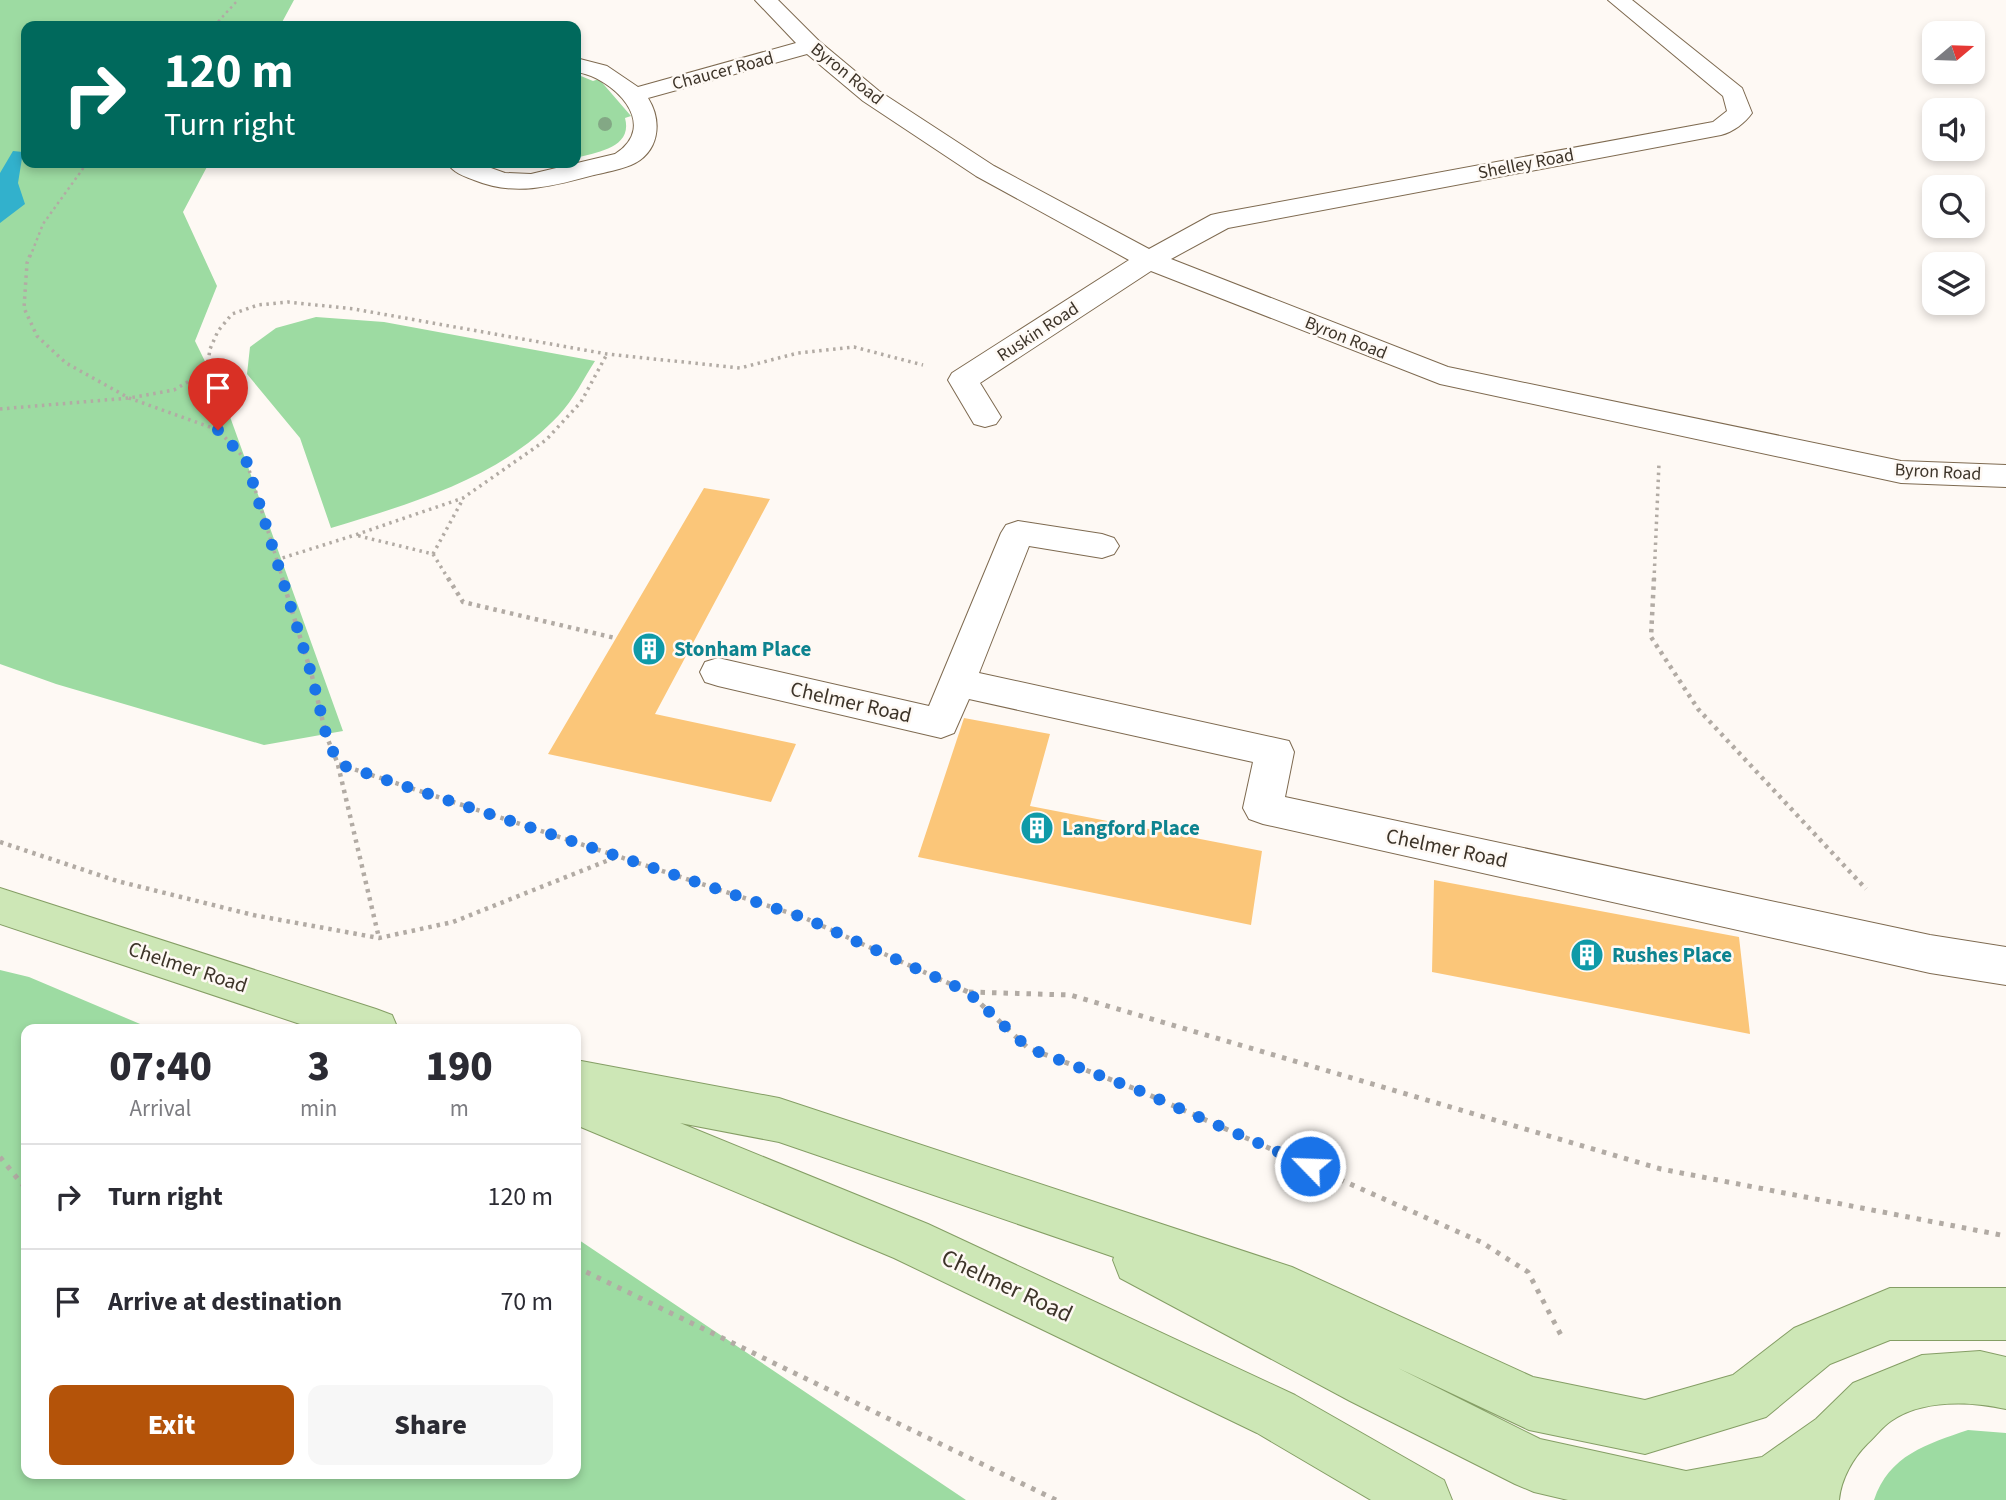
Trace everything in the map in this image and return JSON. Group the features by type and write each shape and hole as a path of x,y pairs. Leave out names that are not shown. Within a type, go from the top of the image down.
{"main road":[{"name":"Chelmer Road","path":"0,906 361,1024"},
{"path":"581,1082 779,1121 1292,1292 1530,1404 1645,1427 1747,1398 1812,1346 1890,1314 2006,1314"},
{"name":"Chelmer Road","path":"581,1105 911,1241 1276,1414 1424,1500"},
{"path":"1038,1207 1369,1382 1534,1465 1686,1499 1773,1482 1835,1438 1872,1402 1922,1381 1998,1379"},
{"path":"1811,1500 1812,1490 1835,1438"}],"street":[{"name":"Byron Road","path":"766,0 811,46 871,96 985,170 1149,260 1440,375 1901,472 2006,476"},
{"name":"Shelley Road","path":"1149,260 1220,221 1721,128 1740,113 1734,93 1619,0"},
{"name":"Chaucer Road","path":"634,95 811,46"},
{"path":"470,168 491,179 518,184 543,181 626,158 644,141 648,120 634,95 615,79 593,66 581,65"},
{"name":"Ruskin Road","path":"963,380 1149,260"},
{"path":"963,380 985,417"},
{"name":"Chelmer Road","path":"718,671 941,723 1017,534 1102,546"},
{"name":"Chelmer Road","path":"957,682 1275,752 1263,808 1930,954 2006,966"}],"path":[{"path":"219,21 239,0"},
{"path":"82,168 43,224 27,263 24,308 37,336 66,363 129,398 218,430"},
{"path":"379,938 338,764 326,734 312,676 246,460 218,430 203,396 210,349 218,331 232,314 258,305 288,302 354,309 607,354 740,368 798,354 855,347 900,357 963,380"},
{"path":"276,560 463,498 546,440 580,402 607,354"},
{"path":"0,409 129,398 174,390 206,371"},
{"path":"1660,422 1651,637 1698,709 1829,852 1930,954"},
{"path":"433,554 463,498"},
{"path":"355,535 433,554 463,602 615,638"},
{"path":"338,764 805,918 968,992 1028,1048 1138,1090 1481,1242 1528,1272 1563,1339"},
{"path":"0,842 117,881 254,915 379,938 453,922 620,855"},
{"path":"968,992 1069,995 1661,1169 2006,1236"},
{"path":"0,1157 21,1183"},
{"path":"581,1269 1056,1500"}],"green space":[{"path":"0,0 294,0 283,21 21,21 21,168 206,168 183,212 217,286 195,341 224,400 343,731 264,745 56,684 0,664"},
{"path":"581,76 593,81 599,79 631,116 625,118 624,136 603,151 581,157"},
{"path":"316,317 384,322 595,361 559,415 509,456 453,486 331,528 300,438 247,374 250,347 276,328"},
{"path":"0,970 29,977 140,1024 21,1024 21,1479 581,1479 581,1241 966,1500 0,1500"},
{"path":"1968,1430 2006,1433 2006,1500 1874,1500 1889,1472 1911,1453"}],"water":[{"path":"13,151 21,152 18,183 25,204 0,223 0,173"}],"building":[{"name":"Stonham Place","path":"704,488 770,499 655,714 796,744 771,802 548,754"},
{"name":"Langford Place","path":"964,718 1050,734 1030,806 1262,851 1251,925 918,857"},
{"name":"Rushes Place","path":"1434,880 1739,937 1750,1034 1432,972"}],"place":[{"name":"Stonham Place","path":"649,649"},
{"name":"Langford Place","path":"1037,828"},
{"name":"Rushes Place","path":"1587,955"}],"route":[{"path":"218,430 246,460 312,676 326,734 338,764 805,918 968,992 1028,1048 1138,1090 1310,1166"}]}
